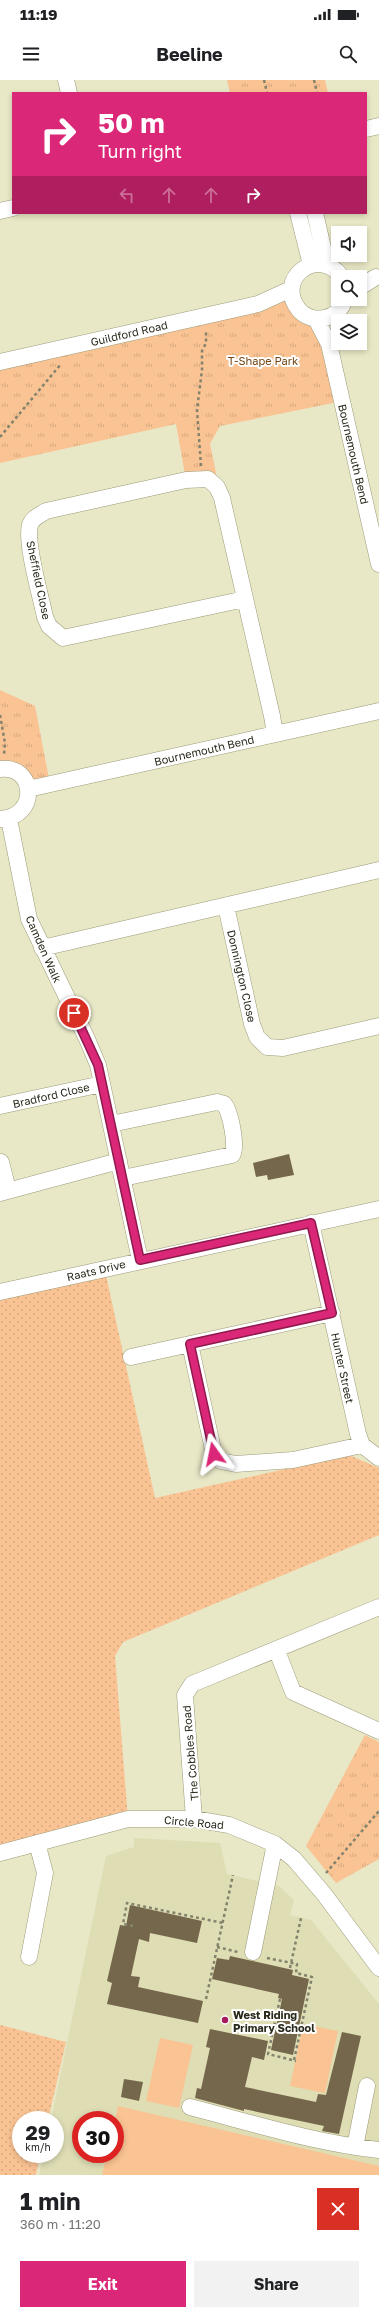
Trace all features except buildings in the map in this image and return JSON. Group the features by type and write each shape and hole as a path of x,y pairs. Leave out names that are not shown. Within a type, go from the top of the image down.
{"street":[{"path":"66,80 69,92"},
{"path":"367,129 379,126"},
{"path":"0,211 12,208"},
{"path":"298,214 311,265"},
{"path":"315,214 327,265"},
{"path":"331,315 316,319 306,316 295,305 291,289 297,274 311,265 327,265 335,270"},
{"path":"367,278 378,277"},
{"path":"367,283 378,277"},
{"name":"Guildford Road","path":"0,362 258,304 291,289"},
{"name":"Guildford Road","path":"258,304 295,305"},
{"path":"334,314 341,306"},
{"name":"Bournemouth Bend","path":"316,319 329,344 379,564"},
{"name":"Bournemouth Bend","path":"329,344 331,330"},
{"path":"202,478 208,479 217,487 222,498 275,734"},
{"name":"Sheffield Close","path":"202,478 186,480 46,511 37,516 30,524 30,544 45,617 56,633 63,638 75,637 245,599"},
{"name":"Bournemouth Bend","path":"28,789 379,711"},
{"path":"2,763 19,773 28,789 27,804 19,814 4,819"},
{"name":"Camden Walk","path":"4,819 29,919 87,1039 102,1084 140,1260"},
{"path":"42,948 379,870"},
{"name":"Donnington Close","path":"226,906 252,1024 257,1037 266,1047 283,1048 379,1026"},
{"name":"Bradford Close","path":"0,1106 102,1084"},
{"path":"111,1124 218,1102 224,1104 228,1109 235,1146 232,1155 122,1178"},
{"path":"1,1162 4,1192 119,1162"},
{"name":"Raats Drive","path":"0,1292 140,1260 379,1209"},
{"name":"Hunter Street","path":"311,1223 358,1434 362,1445"},
{"path":"131,1357 332,1313"},
{"path":"190,1344 214,1454 221,1461 236,1464 293,1460 362,1445 379,1458"},
{"name":"The Cobbles Road","path":"194,1819 185,1695 192,1684 277,1651 379,1607"},
{"path":"277,1651 293,1692 379,1731"},
{"name":"Circle Road","path":"0,1853 128,1819 194,1819 229,1825 275,1844 300,1866 379,1968"},
{"path":"29,1957 45,1873 37,1842"},
{"path":"252,1953 275,1844"},
{"path":"354,2147 367,2086"},
{"path":"190,2107 354,2147 379,2150"}],"path":[{"path":"264,80 267,92"},
{"path":"314,80 317,92"},
{"path":"202,478 197,410 202,370 202,351 206,343 207,316"},
{"path":"0,437 75,345"},
{"path":"0,716 5,743 2,763"},
{"path":"322,1876 379,1811"},
{"path":"206,1999 233,1875"},
{"path":"133,1926 123,1924 127,1903 223,1923"},
{"path":"290,1968 301,1918"},
{"path":"218,1947 252,1953 297,1964 296,1973 312,1977 295,2060 268,2054 280,1999"}],"shaded area":[{"name":"West Riding Primary School","path":"134,1838 220,1843 227,1874 279,1886 294,1900 290,1915 311,1920 379,2004 379,2175 39,2175 42,2163 64,2163 64,2111 53,2111 106,1856 134,1847"}],"green space":[{"path":"227,80 325,80 328,92 230,92"},
{"name":"T-Shape Park","path":"292,298 316,319 343,401 220,426 210,444 216,473 213,483 186,480 176,424 0,463 0,362"},
{"path":"0,690 35,706 50,784 28,789 0,769"},
{"path":"105,1271 155,1498 349,1455 379,1468 379,1535 123,1642 115,1656 128,1819 0,1847 0,1294"},
{"path":"365,1735 379,1742 379,1859 336,1883 306,1846"},
{"path":"303,2024 338,2031 325,2093 290,2086"},
{"path":"0,2025 66,2042 50,2111 12,2111 12,2163 38,2163 36,2175 0,2175"},
{"path":"160,2038 193,2045 179,2108 146,2101"},
{"path":"118,2106 379,2166 379,2175 102,2175 105,2163 124,2163 124,2111 117,2111"}],"place":[{"name":"West Riding Primary School","path":"225,2020"}],"route":[{"path":"74,1013 98,1065 140,1260 311,1223 332,1313 190,1344 214,1454"}]}
